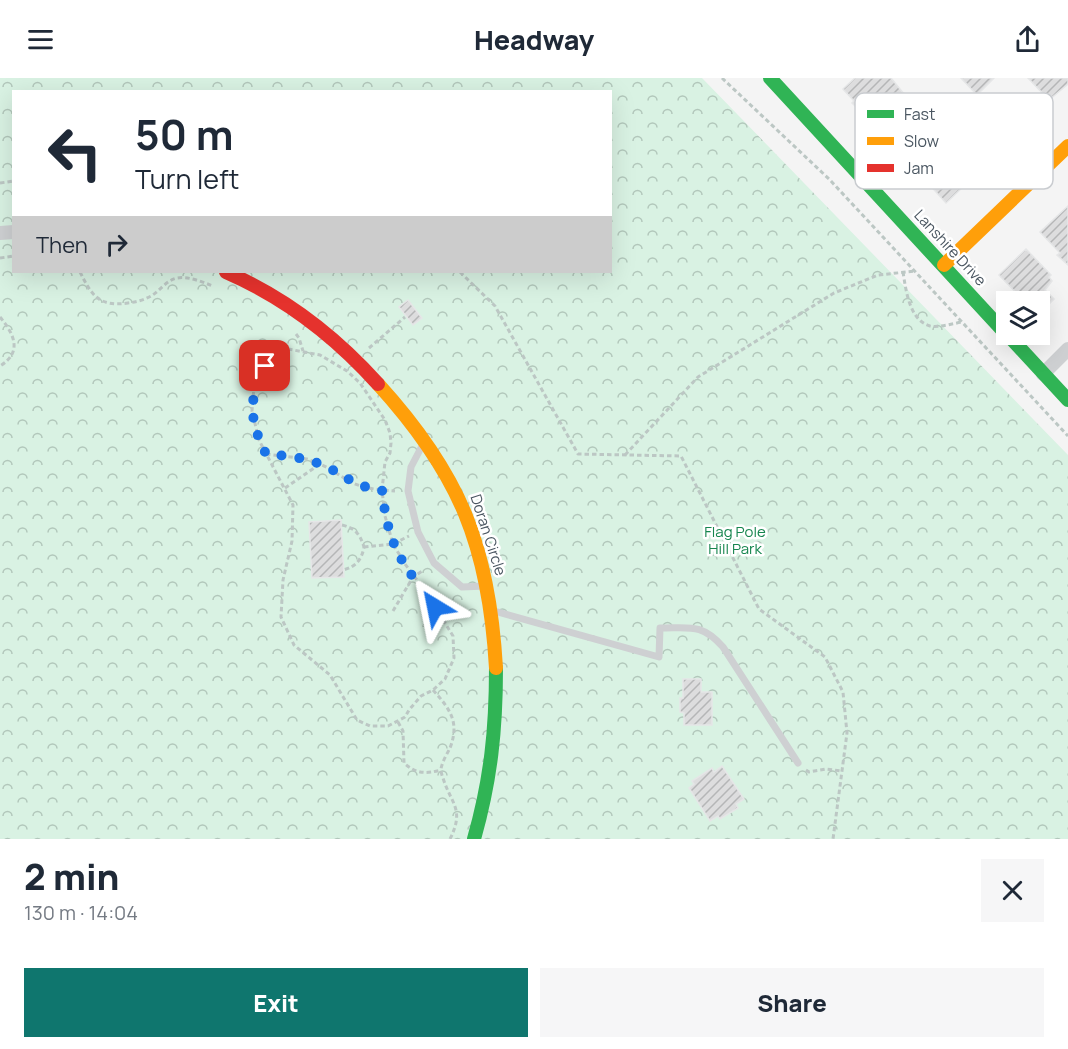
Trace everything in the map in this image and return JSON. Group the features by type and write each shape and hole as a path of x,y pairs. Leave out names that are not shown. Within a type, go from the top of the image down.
{"street":[{"name":"Lanshire Drive","path":"770,78 855,169"},
{"path":"1053,160 1068,146"},
{"name":"Lanshire Drive","path":"873,189 996,322"},
{"path":"944,265 1023,189"},
{"name":"Doran Circle","path":"228,273 268,291 301,311 335,338 357,360 425,440 446,471 460,499 481,555 488,586 492,611 496,697 494,746 474,839"},
{"name":"Lanshire Drive","path":"1017,345 1068,400"},
{"path":"1043,374 1068,349"}],"lane":[{"path":"425,440 411,467 408,491 418,532 434,563 462,587 488,586"},
{"path":"492,611 659,657 660,628 694,628 711,633 723,647 798,763"}],"path":[{"path":"722,78 829,179 1068,436"},
{"path":"625,455 698,377 834,293 878,275 944,265"},
{"path":"903,272 909,303 920,320 931,326 963,322"},
{"path":"80,273 92,294 110,304 144,299 167,282 177,278 217,287"},
{"path":"461,273 495,306 578,454 681,456 759,609 825,657 843,692 847,733 833,839"},
{"path":"0,317 13,335 15,345 12,355 0,366"},
{"path":"347,371 380,337 405,317"},
{"path":"292,329 299,338 303,351"},
{"path":"288,349 303,351 320,355 347,371 386,420 391,443 390,453 385,462 382,490 385,516 393,544 453,636 454,658 445,679 433,690 421,696 405,717 388,726 378,726 357,720 330,675 294,645 281,617 283,580 292,541 292,505 259,440 252,411 254,386 265,366 276,354 288,349"},
{"path":"266,454 307,459 336,471 352,483 382,490"},
{"path":"285,488 320,464"},
{"path":"342,525 358,532 364,547 360,561 343,570"},
{"path":"364,547 393,544"},
{"path":"393,610 413,577"},
{"path":"433,690 444,702 454,724 455,735 441,770 456,808 457,819 450,839"},
{"path":"398,722 403,731 404,763 420,773 441,770"},
{"path":"798,763 809,772 826,769 842,771"}],"green space":[{"name":"Flag Pole Hill Park","path":"0,78 702,78 1068,455 1068,839 0,839"}],"building":[{"path":"855,78 891,78 903,93 855,93 855,106 852,103 854,101 843,89"},
{"path":"961,78 994,78 979,93 975,93"},
{"path":"1028,78 1068,78 1068,84 1053,97 1053,93 1042,93"},
{"path":"933,189 961,189 946,203"},
{"path":"1068,206 1068,265 1057,255 1060,253 1040,232"},
{"path":"1026,249 1051,275 1049,277 1052,281 1046,291 1014,291 999,275"},
{"path":"408,300 422,318 413,325 399,307"},
{"path":"341,520 344,577 312,578 309,522"},
{"path":"683,679 701,679 701,692 712,692 712,725 684,725 684,713 680,712"},
{"path":"722,766 744,799 736,804 738,808 720,819 718,816 710,821 689,788 694,784 692,781 712,768 714,772"}],"traffic: fast":[{"path":"770,78 855,170"},
{"path":"872,189 996,323"},
{"path":"1017,345 1068,400"},
{"path":"474,839 485,796 491,754 496,668"}],"traffic: slow":[{"path":"1053,160 1068,146"},
{"path":"944,265 1023,189"},
{"path":"378,384 430,449 450,481 465,514 477,548 486,585 496,668"}],"traffic: jam":[{"path":"228,273 269,294 308,319 344,349 378,384"}],"route":[{"path":"265,366 254,386 252,411 259,440 266,454 307,459 336,471 352,483 382,490 385,516 393,544 435,607"}]}
